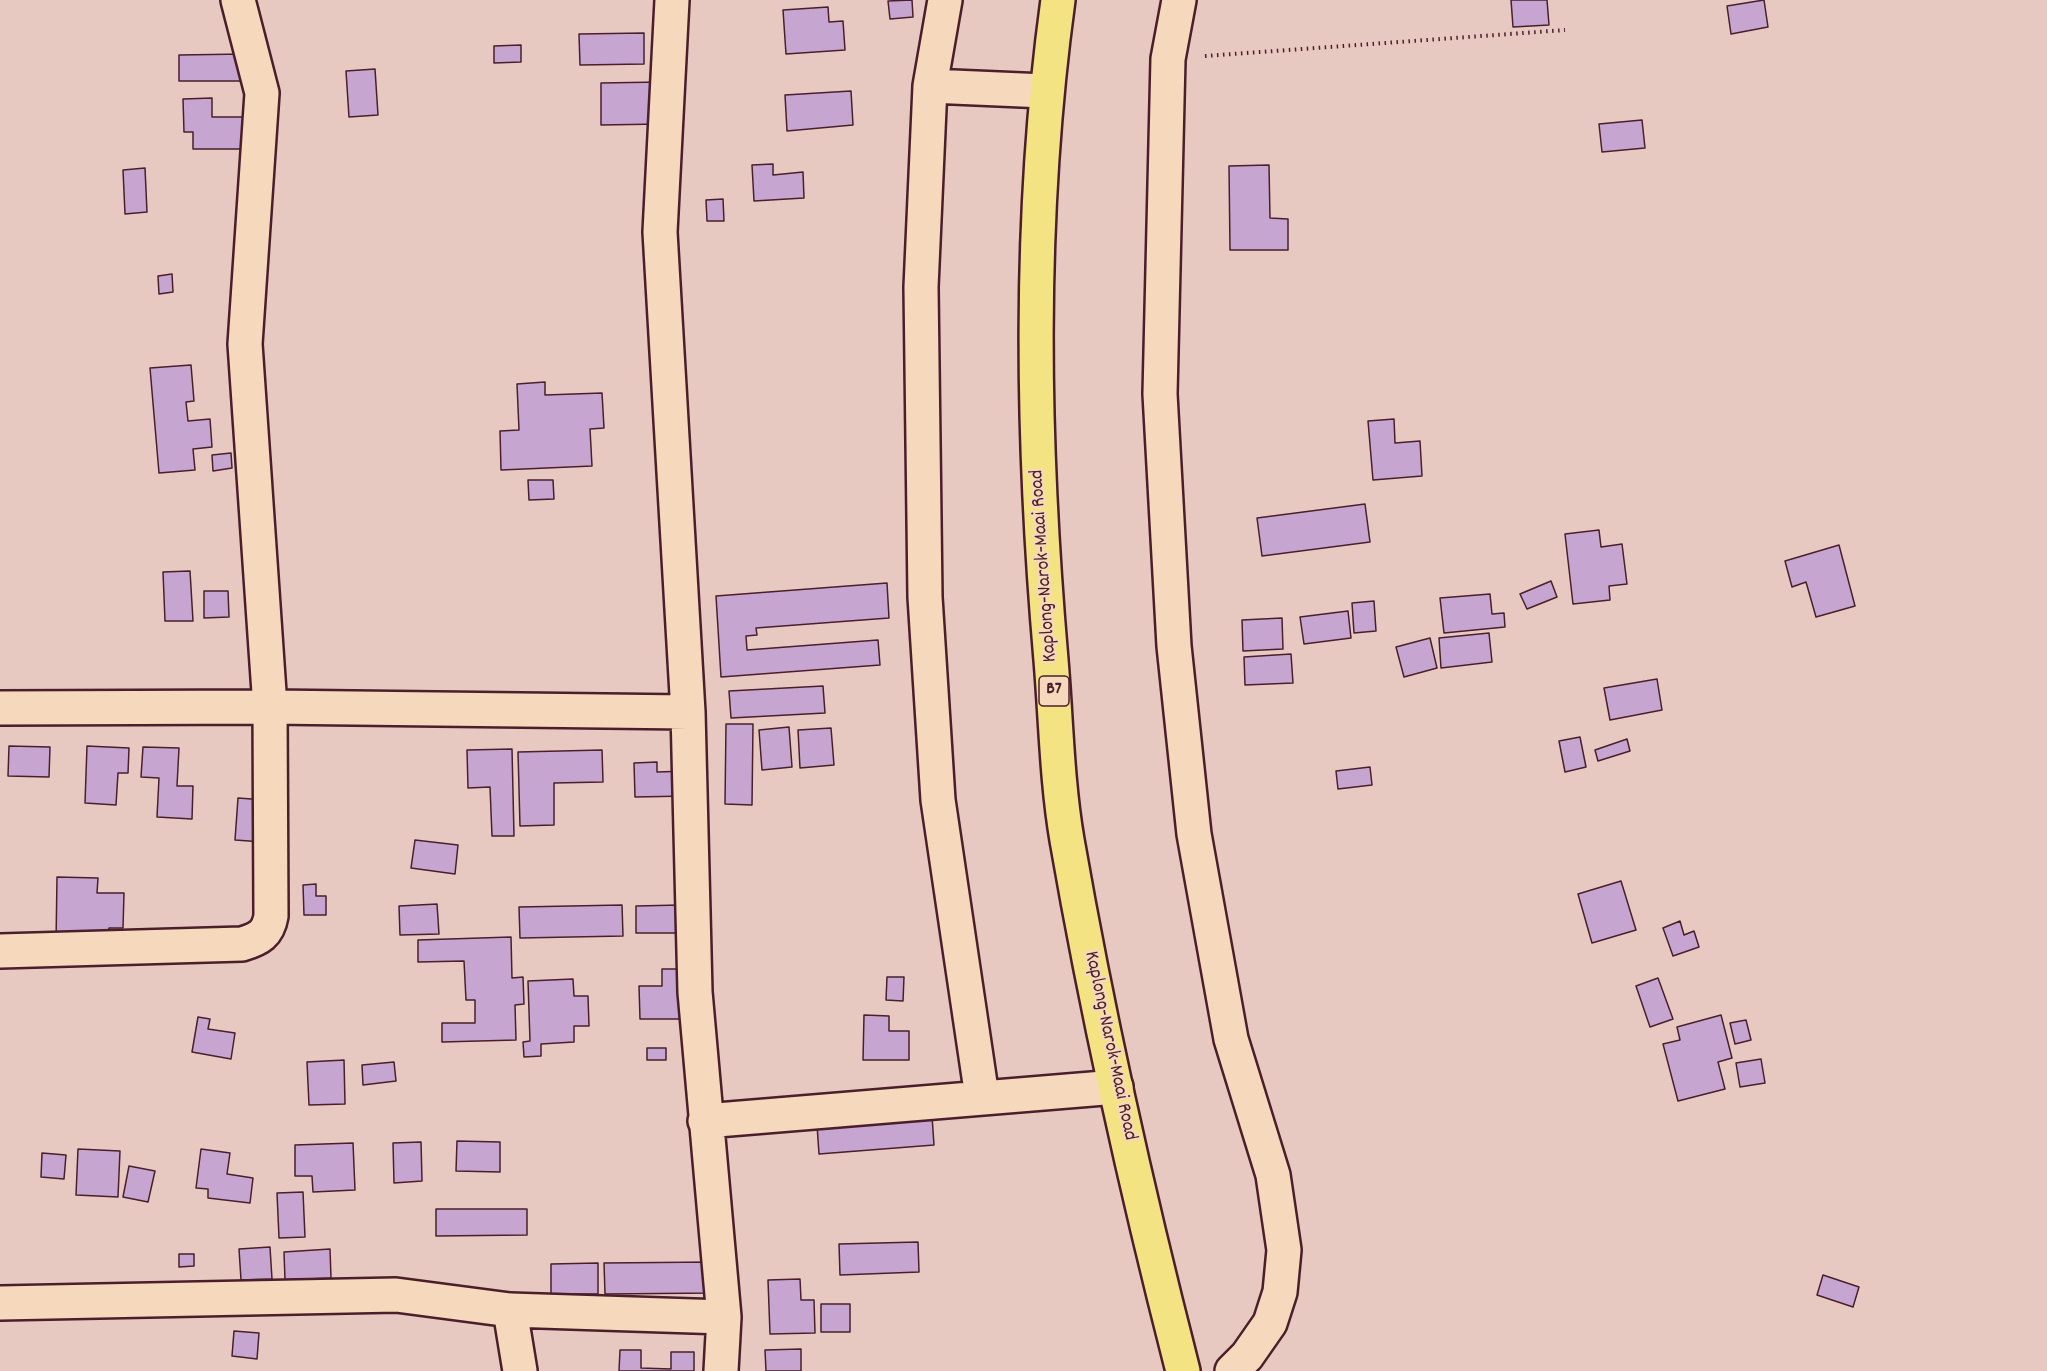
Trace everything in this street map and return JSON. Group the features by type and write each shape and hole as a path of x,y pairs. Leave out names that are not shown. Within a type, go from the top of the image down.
{"highway":[{"name":"Kaplong-Narok-Maai Road","path":"1058,0 1045,91 1036,326 1040,536 1066,837 1116,1087 1157,1271 1183,1371"}],"street":[{"path":"0,951 242,944 257,939 268,930 271,916 270,707 245,344 262,93 238,0"},
{"path":"672,0 660,232 688,712 695,992 724,1317 721,1371"},
{"path":"945,0 930,86 921,287 925,597 938,801 982,1097"},
{"path":"1179,0 1168,59 1160,394 1174,646 1194,834 1231,1039 1273,1175 1284,1250 1280,1292 1270,1323 1247,1356 1232,1371"},
{"path":"930,86 1045,91"},
{"path":"0,708 270,707 688,712"},
{"path":"705,1121 1116,1087"},
{"path":"0,1303 396,1295 510,1310 724,1317"},
{"path":"510,1310 520,1371"}],"path":[{"path":"1168,59 1565,30"}],"building":[{"path":"912,0 913,17 890,19 888,1"},
{"path":"1511,0 1547,0 1549,25 1513,27"},
{"path":"1764,0 1768,27 1731,34 1727,6"},
{"path":"828,7 829,22 843,21 845,50 786,54 783,10"},
{"path":"644,33 644,64 580,65 579,34"},
{"path":"521,45 521,62 494,63 494,46"},
{"path":"244,54 244,81 179,81 179,55"},
{"path":"375,69 378,115 349,117 346,71"},
{"path":"660,82 660,124 601,125 601,83"},
{"path":"851,91 853,125 787,131 785,95"},
{"path":"212,98 212,117 248,117 249,149 193,149 193,132 184,132 183,99"},
{"path":"1642,120 1645,148 1602,152 1599,124"},
{"path":"773,164 773,175 803,172 804,198 754,201 752,165"},
{"path":"1269,165 1270,218 1288,219 1288,250 1230,250 1229,166"},
{"path":"145,168 147,212 125,214 123,170"},
{"path":"723,199 724,221 707,221 706,200"},
{"path":"172,274 173,292 159,294 158,276"},
{"path":"191,365 194,401 186,402 188,421 210,419 212,447 193,449 195,470 159,473 150,368"},
{"path":"545,382 545,395 602,393 604,428 590,429 592,466 501,470 500,431 519,430 517,384"},
{"path":"1394,419 1395,443 1420,441 1422,476 1373,480 1368,421"},
{"path":"231,453 232,468 213,471 212,455"},
{"path":"528,480 553,480 554,499 529,500"},
{"path":"1365,504 1370,542 1262,556 1257,518"},
{"path":"1599,530 1601,547 1622,544 1627,584 1609,586 1610,600 1573,604 1565,534"},
{"path":"1839,545 1855,606 1816,617 1806,582 1792,587 1785,561"},
{"path":"190,571 193,621 165,621 163,572"},
{"path":"1551,581 1557,597 1527,609 1520,594"},
{"path":"887,583 889,618 756,628 757,635 746,636 747,650 878,640 880,665 721,677 716,596"},
{"path":"204,591 228,591 229,617 204,618"},
{"path":"1490,594 1492,614 1504,613 1505,627 1444,633 1440,598"},
{"path":"1374,601 1376,631 1354,633 1352,603"},
{"path":"1348,611 1351,638 1304,644 1300,617"},
{"path":"1282,618 1283,649 1243,651 1242,620"},
{"path":"1489,633 1492,662 1441,668 1439,638"},
{"path":"1430,638 1437,668 1404,677 1396,647"},
{"path":"1291,654 1293,683 1245,685 1244,657"},
{"path":"1657,679 1662,710 1610,720 1604,688"},
{"path":"823,686 825,713 731,718 729,691"},
{"path":"726,724 753,724 752,805 725,804"},
{"path":"789,727 792,767 762,770 759,730"},
{"path":"831,728 834,765 800,768 798,730"},
{"path":"1580,737 1586,767 1565,772 1559,741"},
{"path":"1627,739 1630,751 1598,761 1595,750"},
{"path":"9,746 50,747 49,777 8,776"},
{"path":"87,746 129,748 128,773 118,773 116,805 85,803"},
{"path":"143,747 179,748 177,786 193,786 192,819 157,817 159,778 141,777"},
{"path":"512,749 514,836 492,836 490,787 468,788 467,750"},
{"path":"602,750 603,782 554,783 554,825 520,826 518,752"},
{"path":"657,762 657,772 687,771 687,796 635,797 634,763"},
{"path":"1370,767 1372,785 1338,789 1336,771"},
{"path":"238,798 265,800 263,842 235,840"},
{"path":"415,840 458,845 455,874 411,868"},
{"path":"57,877 98,878 97,893 124,893 123,928 109,928 108,944 56,943"},
{"path":"1621,881 1636,930 1592,943 1578,894"},
{"path":"316,884 316,896 326,896 326,915 304,915 303,885"},
{"path":"437,904 439,934 400,935 399,906"},
{"path":"622,905 623,936 520,938 519,907"},
{"path":"680,905 680,933 636,933 636,906"},
{"path":"1680,921 1684,935 1694,931 1699,947 1673,956 1663,928"},
{"path":"511,937 512,978 523,977 524,1004 515,1005 516,1040 442,1042 442,1023 475,1023 475,1000 466,1000 464,961 418,962 418,940"},
{"path":"662,969 680,969 680,1019 640,1019 639,986 662,986"},
{"path":"887,977 904,977 903,1001 886,1000"},
{"path":"1658,978 1673,1019 1650,1027 1636,986"},
{"path":"573,979 574,996 588,996 589,1026 574,1026 574,1042 541,1044 541,1056 524,1057 523,1042 530,1041 528,981"},
{"path":"864,1015 889,1016 889,1031 909,1031 909,1060 863,1060"},
{"path":"1721,1015 1732,1058 1718,1062 1725,1089 1678,1101 1663,1044 1680,1040 1677,1027"},
{"path":"198,1017 210,1019 208,1029 235,1033 231,1059 192,1052"},
{"path":"1746,1020 1751,1040 1735,1044 1730,1023"},
{"path":"647,1048 666,1048 666,1060 647,1060"},
{"path":"1761,1059 1765,1083 1740,1087 1736,1063"},
{"path":"344,1060 345,1104 309,1105 307,1062"},
{"path":"394,1062 396,1081 363,1085 362,1065"},
{"path":"932,1116 934,1145 819,1154 817,1125"},
{"path":"457,1141 500,1142 500,1172 456,1171"},
{"path":"421,1142 422,1181 394,1183 393,1143"},
{"path":"353,1143 355,1190 313,1192 312,1176 295,1176 295,1145"},
{"path":"78,1149 120,1151 118,1197 76,1195"},
{"path":"201,1149 230,1153 227,1174 253,1178 250,1203 208,1198 208,1189 196,1188"},
{"path":"42,1153 66,1155 64,1179 41,1177"},
{"path":"129,1166 155,1171 148,1202 123,1197"},
{"path":"303,1192 305,1237 279,1238 277,1193"},
{"path":"436,1209 527,1209 527,1235 436,1236"},
{"path":"918,1242 919,1272 840,1275 839,1244"},
{"path":"270,1247 272,1279 241,1280 239,1249"},
{"path":"330,1249 331,1278 285,1280 284,1252"},
{"path":"179,1254 194,1254 194,1266 179,1267"},
{"path":"712,1262 713,1293 605,1294 604,1263"},
{"path":"598,1263 598,1294 551,1294 551,1264"},
{"path":"1823,1275 1859,1287 1853,1307 1817,1295"},
{"path":"800,1279 801,1300 814,1300 815,1333 770,1334 768,1280"},
{"path":"821,1304 850,1304 850,1332 821,1332"},
{"path":"234,1331 259,1333 257,1359 232,1356"},
{"path":"801,1349 801,1371 766,1371 765,1350"},
{"path":"620,1350 641,1350 641,1368 671,1369 671,1352 694,1352 694,1371 619,1371"}]}
